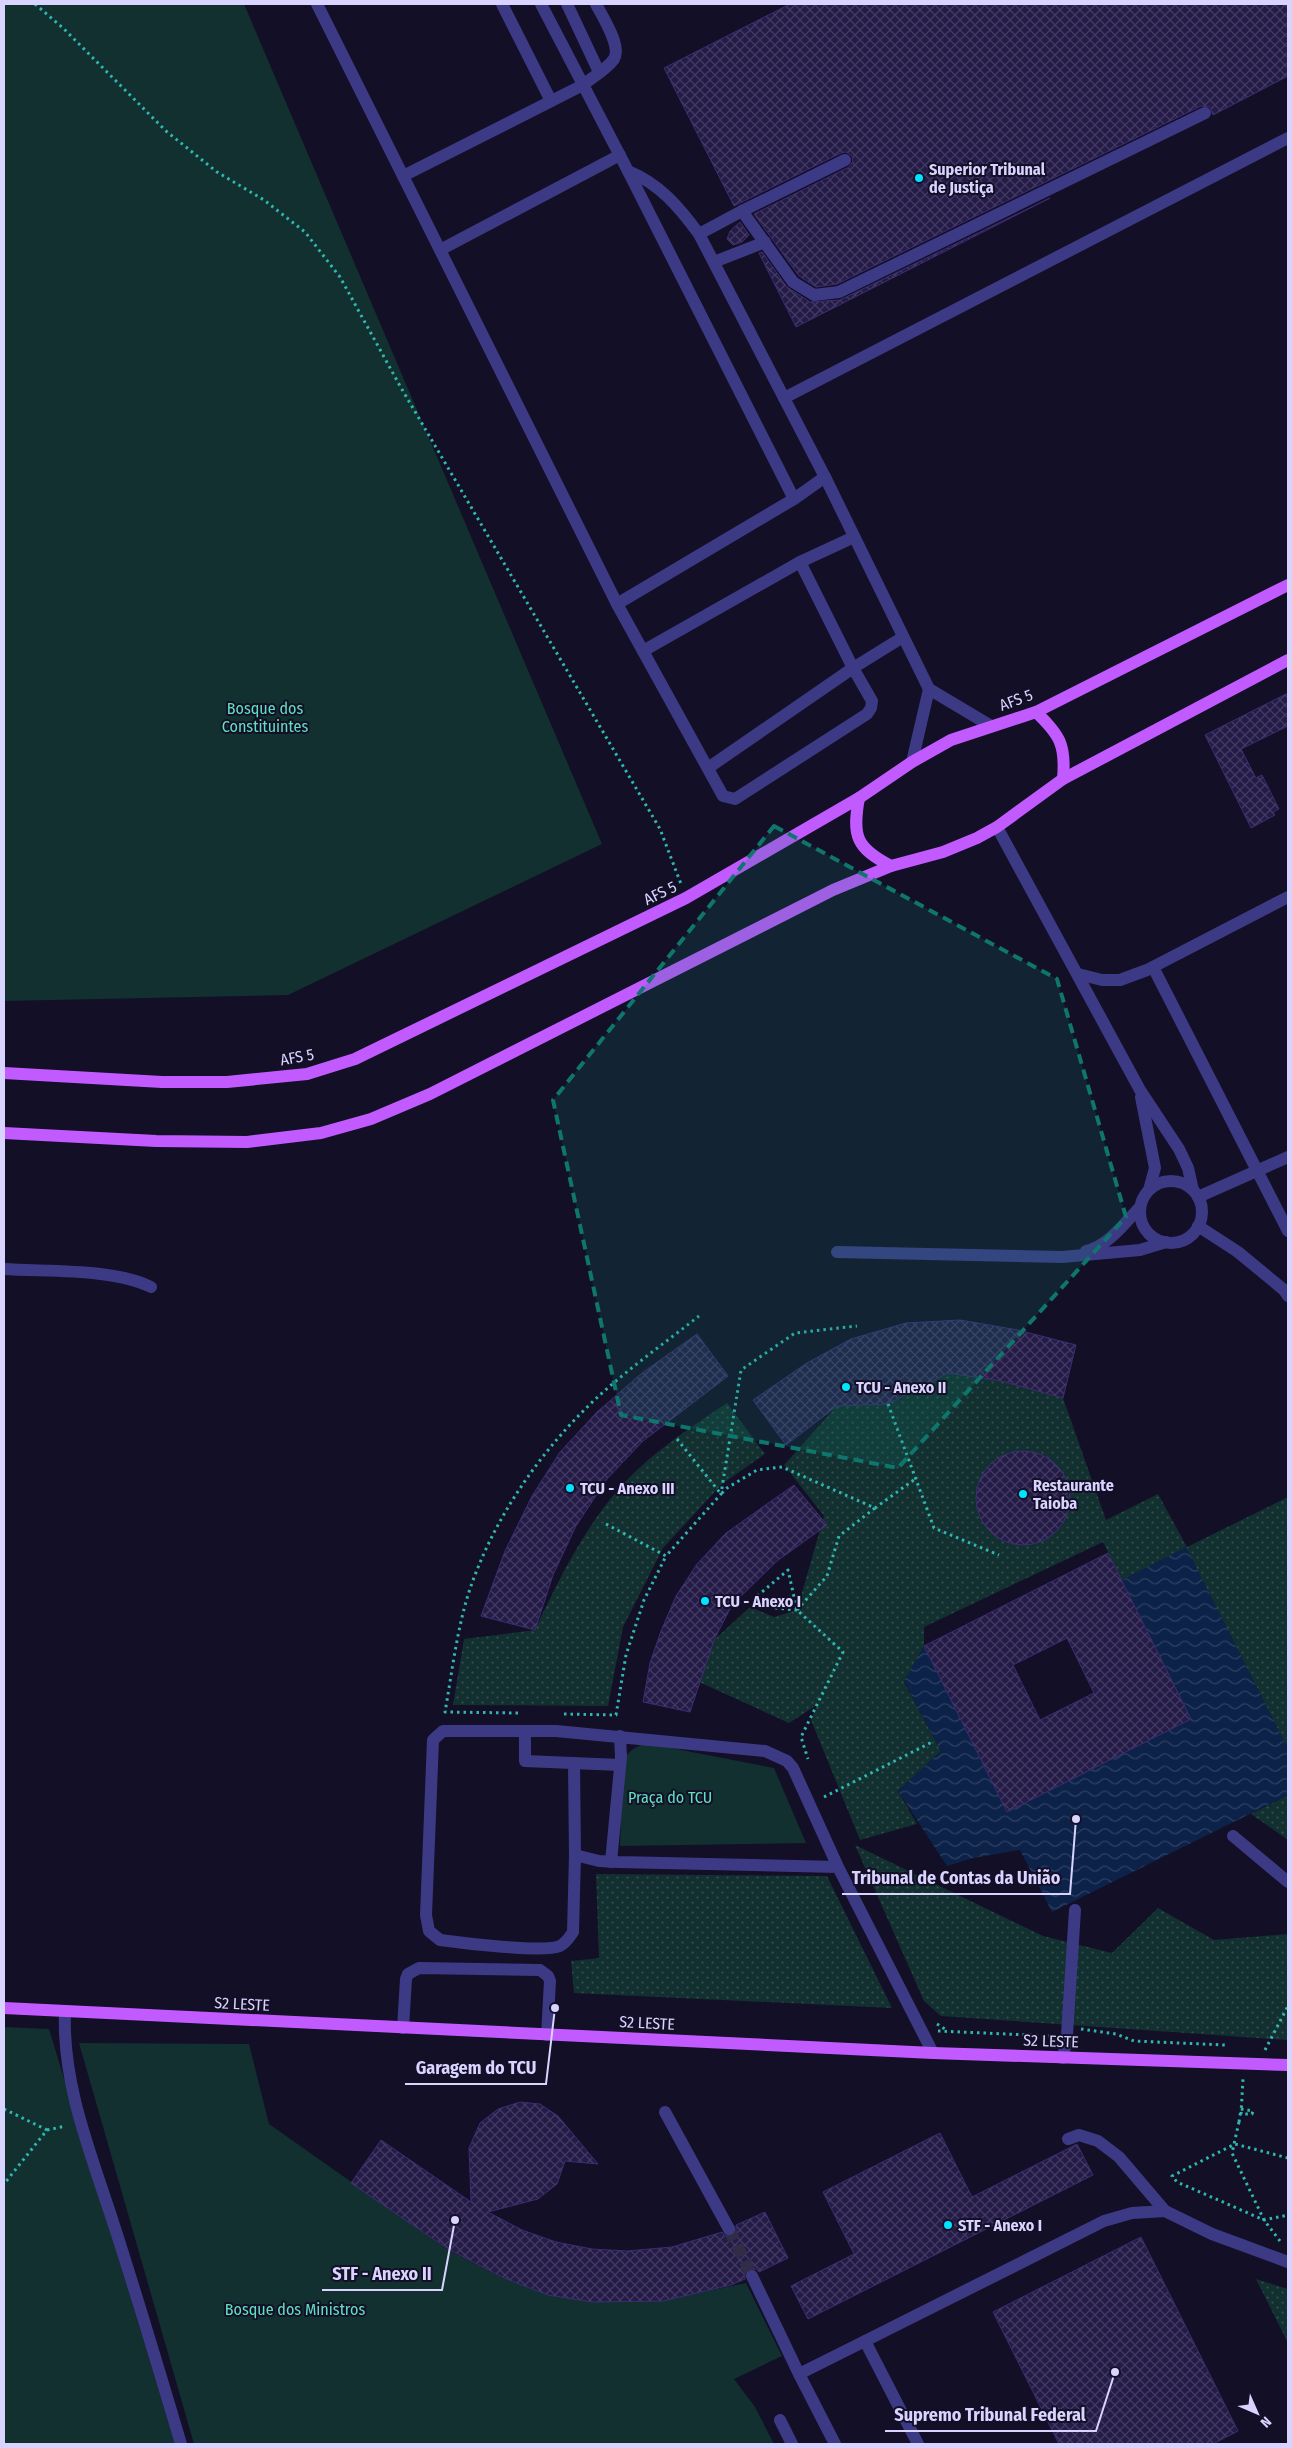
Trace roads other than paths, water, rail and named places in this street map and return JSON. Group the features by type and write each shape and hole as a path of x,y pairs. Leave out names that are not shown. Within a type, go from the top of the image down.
{"main road":[{"name":"AFS 5","path":"4,1073 162,1082 227,1082 308,1074 355,1060 686,898 859,798 912,762 951,740 1036,712 1288,585"},
{"path":"4,1133 156,1141 247,1142 321,1133 371,1119 430,1094 833,890 891,866 943,852 997,827 1063,779 1288,660"},
{"path":"1036,712 1061,740 1065,757 1063,779"},
{"path":"859,798 855,817 857,838 872,856 891,866"},
{"name":"S2 LESTE","path":"4,2008 933,2053 1288,2065"}],"lane":[{"path":"317,4 617,604 723,796 735,799 867,714 872,708 872,701 853,668 800,562"},
{"path":"502,4 552,101"},
{"path":"540,4 620,155 794,499"},
{"path":"567,4 599,72"},
{"path":"403,176 583,85 614,59 616,47 596,4"},
{"path":"742,211 793,282 814,295 839,292 1205,113"},
{"path":"784,398 1288,138"},
{"path":"440,250 620,155"},
{"path":"699,234 845,160"},
{"path":"628,171 646,178 662,190 681,209 699,234 825,477 929,689 991,726"},
{"path":"714,262 765,242"},
{"path":"617,604 794,499 825,477"},
{"path":"644,650 800,562 854,537"},
{"path":"708,768 853,668 902,637"},
{"path":"912,762 929,689"},
{"path":"837,1252 1062,1256 1140,1250 1166,1242 1185,1239 1198,1226 1202,1216 1188,1168 1179,1149 1140,1090 997,827"},
{"path":"1078,974 1102,980 1120,980 1153,967 1288,898"},
{"path":"1153,967 1288,1231"},
{"path":"1062,1256 1094,1249 1121,1229 1140,1207 1149,1190 1155,1168 1140,1090"},
{"path":"1196,1194 1257,1173 1288,1157"},
{"path":"1149,1190 1157,1184 1176,1181 1196,1194"},
{"path":"1140,1207 1140,1217 1148,1234 1166,1242"},
{"path":"1198,1226 1238,1252 1284,1290 1288,1296"},
{"path":"4,1269 109,1275 136,1280 152,1287"},
{"path":"574,1763 575,1855 573,1932 568,1940 559,1946 541,1948 440,1940 430,1931 426,1915 433,1740 443,1731 525,1731 620,1736 765,1751 782,1758 793,1768 838,1867 933,2053"},
{"path":"525,1731 525,1761 620,1765"},
{"path":"611,1862 620,1765 620,1736"},
{"path":"1233,1836 1288,1882"},
{"path":"575,1855 611,1862 838,1867"},
{"path":"1063,2058 1067,2035 1075,1910"},
{"path":"403,2028 406,1979 412,1970 419,1968 540,1970 548,1976 550,1981 547,2035"},
{"path":"65,2012 66,2062 81,2123 181,2444"},
{"path":"665,2112 728,2229"},
{"path":"1068,2139 1080,2135 1098,2141 1119,2157 1165,2211 1212,2234 1288,2262"},
{"path":"799,2374 1104,2221 1132,2213 1165,2211"},
{"path":"752,2276 835,2444"},
{"path":"865,2340 918,2444"},
{"path":"780,2420 792,2444"}],"water":[{"path":"1186,1547 1288,1749 1288,1795 1052,1912 1020,1850 973,1858 947,1866 898,1791 941,1751 904,1681 924,1646 1007,1812 1191,1719 1122,1580"}],"tunnel":[{"path":"729,2229 752,2276"}],"place":[{"name":"Superior Tribunal de Justiça","path":"919,178"},
{"name":"TCU - Anexo II","path":"846,1387"},
{"name":"TCU - Anexo III","path":"570,1488"},
{"name":"Restaurante Taioba","path":"1023,1494"},
{"name":"TCU - Anexo I","path":"705,1601"},
{"name":"Tribunal de Contas da União","path":"1076,1819"},
{"name":"Garagem do TCU","path":"555,2008"},
{"name":"STF - Anexo II","path":"455,2220"},
{"name":"STF - Anexo I","path":"948,2225"},
{"name":"Supremo Tribunal Federal","path":"1115,2372"}],"park label":[{"name":"Bosque dos Constituintes","path":"265,717"},
{"name":"Praça do TCU","path":"670,1797"},
{"name":"Bosque dos Ministros","path":"295,2309"}]}
